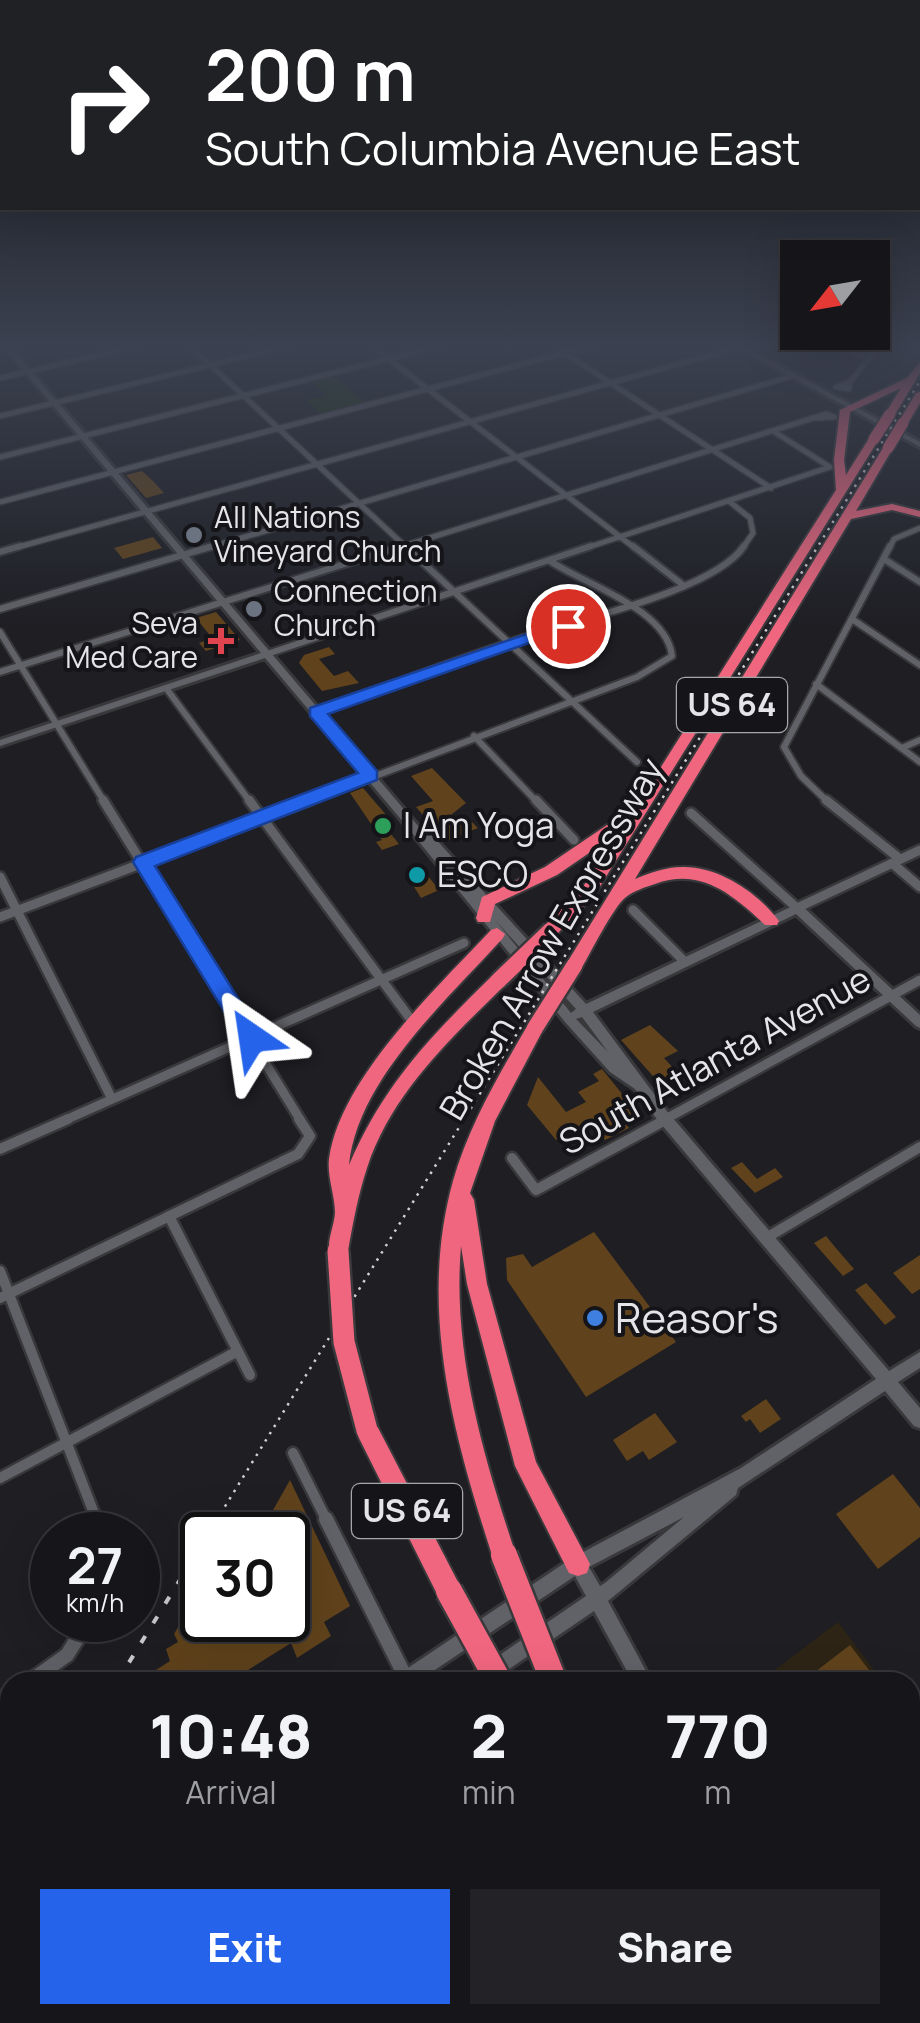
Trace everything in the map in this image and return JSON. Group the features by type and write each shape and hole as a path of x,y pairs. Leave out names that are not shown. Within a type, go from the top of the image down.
{"highway":[{"path":"842,491 843,440"},
{"name":"Broken Arrow Expressway","path":"493,1672 367,1430 352,1390 341,1334 338,1251 344,1206 362,1150 390,1097 423,1056 588,892 873,440"},
{"name":"Broken Arrow Expressway","path":"550,1672 504,1555 474,1458 452,1345 448,1280 462,1184 484,1124 535,1028 893,440"},
{"path":"846,516 892,507 920,514"},
{"path":"486,909 552,871 612,829 636,820"},
{"path":"617,895 660,874 698,872 730,884 770,921"},
{"path":"344,1206 339,1158 361,1100 396,1047 498,934"},
{"path":"462,1184 476,1284 526,1466 578,1564"}],"main road":[{"path":"86,440 486,909 584,1010 627,1064 636,1084"},
{"path":"0,743 267,654"},
{"path":"569,1018 797,908 920,1022"},
{"path":"486,909 498,934 569,1018 636,1084 920,1420"},
{"path":"418,1672 578,1564 747,1474 920,1358"},
{"path":"489,1672 650,1559 747,1474"},
{"path":"578,1564 637,1672"}],"street":[{"path":"0,457 65,440"},
{"path":"0,502 235,440"},
{"path":"291,440 637,762"},
{"path":"0,552 405,440"},
{"path":"494,440 683,584"},
{"path":"0,609 575,440"},
{"path":"697,440 771,488"},
{"path":"0,672 743,440"},
{"path":"267,654 830,466 789,440"},
{"path":"316,712 630,605 731,562 749,540 752,523 730,502"},
{"path":"920,528 897,536 785,740 785,754 790,762 920,887"},
{"path":"884,559 920,582"},
{"path":"0,917 656,668 672,656 674,643 656,622 577,580 550,561"},
{"path":"852,618 920,665"},
{"path":"0,632 308,1128 308,1142 298,1154 4,1296"},
{"path":"816,684 920,762"},
{"path":"166,688 409,1017"},
{"path":"474,736 574,840"},
{"path":"902,748 920,740"},
{"path":"691,813 797,908 920,850"},
{"path":"0,878 112,1099"},
{"path":"633,910 685,962"},
{"path":"0,1149 464,943"},
{"name":"South Atlanta Avenue","path":"512,1158 536,1190 920,980"},
{"path":"766,1238 920,1148"},
{"path":"169,1216 250,1375"},
{"path":"0,1272 4,1296 93,1512"},
{"path":"0,1478 238,1351"},
{"path":"293,1452 401,1672"},
{"path":"44,1672 67,1655 76,1642"}],"shaded area":[{"path":"838,1622 876,1672 772,1672"}],"building":[{"path":"142,471 164,493 146,498 126,475"},
{"path":"153,537 162,548 123,559 114,548"},
{"path":"216,612 240,640 206,651 199,643 212,638 196,618"},
{"path":"329,647 335,654 319,659 334,676 348,671 359,683 322,691 299,663 304,655"},
{"path":"432,768 466,803 452,814 462,826 472,822 478,828 446,841 416,807 433,801 411,776"},
{"path":"363,788 394,824 386,828 399,844 382,850 376,842 382,840 350,793"},
{"path":"421,867 439,890 421,898 406,874"},
{"path":"650,1025 678,1051 664,1058 675,1070 668,1074 672,1077 660,1084 621,1040"},
{"path":"602,1069 640,1116 626,1124 629,1128 605,1140 591,1123 556,1140 527,1105 538,1077 566,1112 586,1102 578,1092 599,1081 593,1074"},
{"path":"742,1162 757,1179 775,1168 783,1177 755,1193 731,1168"},
{"name":"Reasor's","path":"594,1232 676,1342 586,1397 507,1280 506,1258 523,1254 532,1267"},
{"path":"826,1236 854,1269 843,1276 814,1243"},
{"path":"920,1255 920,1289 912,1294 893,1273"},
{"path":"866,1283 896,1317 885,1325 855,1290"},
{"path":"766,1399 781,1419 760,1433 750,1419 746,1422 741,1416"},
{"path":"655,1413 677,1442 649,1460 643,1451 627,1461 613,1440"},
{"path":"893,1474 920,1508 920,1537 878,1569 836,1514"},
{"path":"290,1480 305,1512 272,1512"},
{"path":"310,1522 350,1606 324,1622 331,1636 297,1658 291,1643 245,1672 157,1672 170,1661 166,1649 178,1642 174,1634 180,1624 180,1642 310,1642"},
{"path":"850,1645 870,1672 815,1672"}],"railway":[{"path":"222,1512 883,440"},
{"path":"123,1672 180,1580"}],"place":[{"name":"All Nations Vineyard Church","path":"194,535"},
{"name":"Connection Church","path":"254,609"},
{"name":"Seva Med Care","path":"221,641"},
{"name":"I Am Yoga","path":"383,826"},
{"name":"ESCO","path":"417,875"},
{"name":"Reasor's","path":"595,1318"}],"route":[{"path":"252,1038 143,862 370,776 316,712 568,626"}]}
